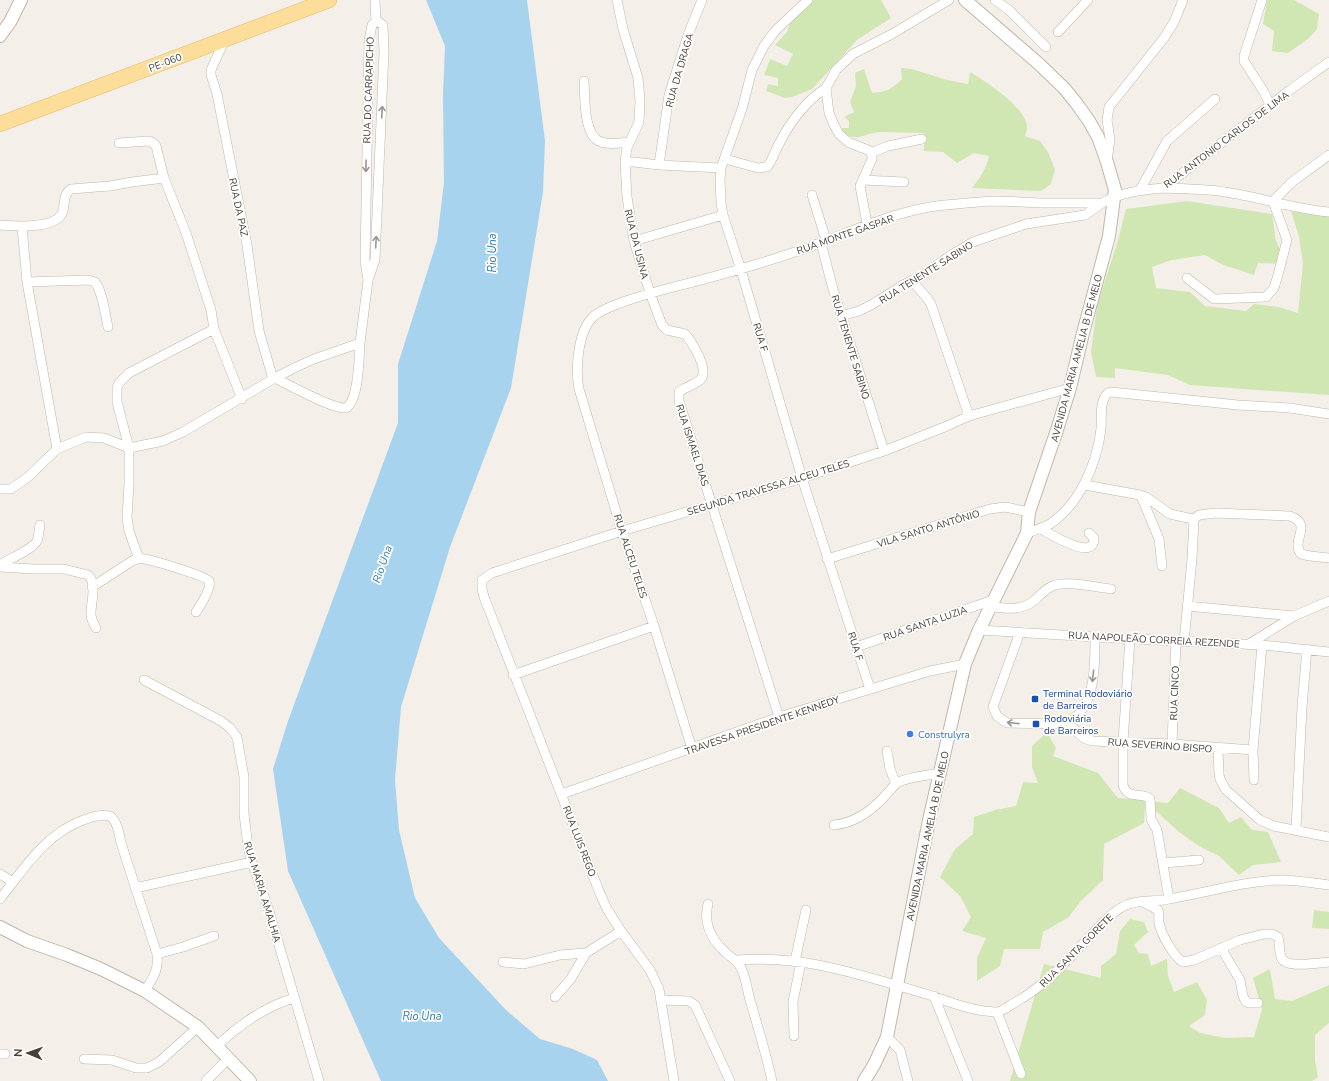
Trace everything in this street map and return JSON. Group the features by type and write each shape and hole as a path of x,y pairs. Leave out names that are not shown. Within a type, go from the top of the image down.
{"main road":[{"name":"PE-060","path":"0,124 329,0"}],"street":[{"path":"0,36 10,22 21,0"},
{"path":"375,0 376,22"},
{"name":"RUA DA USINA","path":"617,0 623,29 638,78 640,101 639,122 625,153 627,197 634,241 650,293"},
{"name":"RUA DA DRAGA","path":"659,165 669,95 686,42 702,0"},
{"name":"RUA F","path":"808,0 775,31 752,70 742,109 721,168 720,180 723,215 741,270 827,559 870,689"},
{"path":"725,159 758,168 767,167 782,138 798,115 828,84 836,70 853,54 892,34 949,0"},
{"name":"AVENIDA MARIA AMELIA B DE MELO","path":"864,1081 874,1065 887,1037 898,986 927,827 965,664 979,630 1027,533 1029,512 1058,430 1070,388 1109,236 1114,196 1113,182 1098,137 1064,88 1039,64 965,0"},
{"path":"995,0 1009,10 1046,47"},
{"path":"1058,32 1088,0"},
{"path":"1107,162 1110,143 1107,120 1109,107 1164,38 1174,22 1183,0"},
{"path":"1262,0 1244,56 1244,61 1264,92 1270,105"},
{"name":"RUA DO CARRAPICHO","path":"376,22 381,22 383,25 384,52 375,260 368,280 364,261 367,78 370,30 372,25 376,22"},
{"name":"RUA DA PAZ","path":"225,38 211,70 211,76 217,94 247,245 259,331 274,379"},
{"name":"RUA ANTONIO CARLOS DE LIMA","path":"1114,196 1140,190 1163,188 1270,105 1329,62"},
{"path":"584,81 588,124 594,137 605,143 629,142"},
{"path":"828,84 829,113 839,134 848,142 871,152"},
{"path":"1140,190 1167,141 1215,99"},
{"path":"871,152 888,146 922,139"},
{"path":"119,143 148,141 154,143 157,149 164,178 186,233 211,310 214,329 242,399"},
{"path":"867,224 860,190 872,159 871,152"},
{"path":"1273,201 1292,182 1329,155"},
{"path":"625,161 659,165 721,168"},
{"path":"0,225 22,227 56,221 63,214 66,193 71,188 110,186 164,178"},
{"path":"863,180 904,182"},
{"path":"1163,188 1225,192 1273,201 1308,210 1329,212"},
{"name":"RUA TENENTE SABINO","path":"812,195 841,316 884,451"},
{"path":"1102,203 1114,196"},
{"name":"RUA MONTE GASPAR","path":"650,293 741,270 824,242 867,224 916,210 974,202 993,201 1102,203"},
{"path":"1186,278 1214,299 1266,297 1274,288 1287,240 1273,201"},
{"name":"RUA TENENTE SABINO","path":"841,316 859,312 868,307 973,242 1026,224 1085,215 1102,203"},
{"path":"634,241 723,215"},
{"path":"22,227 26,282 57,448"},
{"path":"26,282 88,280 95,282 98,286 102,299 108,327"},
{"path":"274,379 339,408 346,408 350,404 356,387 368,280"},
{"path":"912,281 928,298 931,304 969,416"},
{"name":"RUA ALCEU TELES","path":"650,293 596,314 588,322 583,332 577,362 577,374 579,389 622,531 654,626 692,749"},
{"name":"RUA ISMAEL DIAS","path":"650,293 664,328 670,331 685,334 694,346 702,364 702,378 679,392 678,397 780,717"},
{"path":"139,559 129,531 126,513 129,484 129,448 117,402 117,388 119,383 129,373 214,329"},
{"path":"0,489 11,489 28,477 57,448 86,437 104,438 129,448 163,441 183,432 274,379 314,359 360,343"},
{"name":"SEGUNDA TRAVESSA ALCEU TELES","path":"484,597 482,582 483,579 489,574 622,531 802,478 884,451 969,416 1070,388"},
{"path":"1027,533 1040,529 1051,523 1062,513 1085,485 1093,466 1099,444 1103,400 1106,395 1111,392 1238,405 1290,408 1329,414"},
{"path":"1085,485 1133,493 1146,497 1170,514 1194,519 1200,515 1216,513 1290,516 1298,519 1301,523 1298,549 1301,554 1329,558"},
{"path":"1141,496 1159,538 1162,566"},
{"name":"VILA SANTO ANTÔNIO","path":"827,559 990,509 1013,508 1029,512"},
{"name":"RUA CINCO","path":"1172,744 1180,642 1187,606 1192,559 1194,519"},
{"path":"0,566 7,560 31,548 36,542 40,525"},
{"path":"1040,529 1065,542 1080,547 1089,547 1093,543 1094,538 1089,533"},
{"path":"92,587 124,565 134,560 145,559 196,574 207,579 209,582 209,587 196,612"},
{"path":"0,566 33,569 64,569 88,575 91,580 92,587 91,616 96,628"},
{"path":"992,603 1001,608 1016,608 1024,606 1032,602 1046,589 1056,585 1080,585 1111,590"},
{"name":"RUA LUIS REGO","path":"484,597 562,794 598,891 621,931 650,970 659,989 674,1081"},
{"path":"1249,644 1294,616 1329,600"},
{"name":"RUA SANTA LUZIA","path":"856,647 992,603"},
{"path":"1187,606 1294,616"},
{"path":"514,675 654,626"},
{"name":"RUA NAPOLEÃO CORREIA REZENDE","path":"979,630 1180,642 1249,644 1329,652"},
{"path":"1020,632 993,707 995,713 1001,720 1008,723 1066,724 1079,714 1088,699 1093,679 1095,637"},
{"path":"1130,639 1123,741 1122,781 1124,788 1130,794 1149,798 1151,820 1157,830 1169,899"},
{"path":"1254,780 1254,750 1262,645"},
{"path":"1296,829 1307,649"},
{"name":"TRAVESSA PRESIDENTE KENNEDY","path":"562,794 780,717 930,671 965,664"},
{"name":"RUA MARIA AMALHIA","path":"144,680 221,721 234,732 239,745 243,769 246,830 252,862 269,911 319,1081"},
{"name":"RUA SEVERINO BISPO","path":"1066,724 1074,728 1081,737 1087,740 1254,750"},
{"path":"1218,749 1220,779 1226,790 1260,820 1274,826 1296,829 1329,837"},
{"path":"887,751 890,769 896,784"},
{"path":"834,825 850,822 862,816 896,784 906,780 940,773"},
{"path":"0,899 35,854 62,830 78,822 104,815 112,817 116,823 135,888 157,954 157,970 145,991"},
{"path":"1163,863 1198,860"},
{"path":"135,888 252,862"},
{"path":"0,874 13,882"},
{"name":"RUA SANTA GORETE","path":"997,1012 1030,994 1046,982 1074,955 1101,924 1120,908 1130,903 1169,899 1243,884 1269,881 1286,880 1329,885"},
{"path":"1140,901 1158,910 1161,929 1174,952 1183,962 1190,962 1240,940 1272,934 1278,937 1282,958 1286,962 1293,964 1329,962"},
{"path":"708,904 706,913 708,929 719,946 737,960 744,977 772,1081"},
{"path":"794,1036 793,1002 806,910"},
{"path":"0,927 27,942 67,955 101,969 145,991 198,1027 250,1081"},
{"path":"555,997 570,980 586,953 621,931"},
{"path":"157,954 214,936"},
{"path":"1221,948 1239,978 1246,1002 1258,1003"},
{"path":"503,962 524,964 560,955 586,953"},
{"path":"737,960 766,959 798,961 854,972 934,996 971,1009 997,1012 1022,1074"},
{"path":"934,996 968,1081"},
{"path":"217,1046 227,1036 258,1014 294,998"},
{"path":"661,1000 689,1001 696,1004 730,1081"},
{"path":"84,1059 104,1059 141,1069 147,1068 159,1062 198,1027"},
{"path":"887,1037 900,1050 908,1081"},
{"path":"206,1081 228,1058"}],"green space":[{"path":"800,0 881,0 891,18 857,40 812,89 792,97 785,98 766,91 768,84 778,86 778,78 764,75 770,59 787,66 793,54 775,45 787,32 793,14"},
{"path":"1267,0 1294,0 1319,14 1317,29 1308,39 1288,53 1272,51 1274,31 1263,24"},
{"path":"901,68 912,69 947,80 968,84 970,72 995,88 1013,104 1025,120 1027,130 1025,136 1040,141 1048,152 1055,170 1051,184 1041,191 972,188 978,181 989,156 974,153 957,163 943,152 924,151 924,133 882,132 855,137 850,136 838,128 849,128 849,121 844,117 854,112 850,102 856,86 855,73 864,69 872,93 886,91 895,86 902,79"},
{"path":"1187,201 1272,214 1276,241 1287,264 1258,263 1254,275 1223,265 1205,255 1172,260 1152,267 1156,288 1190,292 1205,306 1246,311 1254,304 1279,307 1298,313 1303,264 1299,237 1291,211 1329,215 1329,395 1190,385 1168,375 1115,368 1115,378 1096,377 1091,352 1097,306 1118,240 1126,209"},
{"path":"1047,732 1056,748 1053,756 1098,773 1118,798 1168,803 1180,788 1219,808 1229,823 1241,817 1252,830 1268,832 1281,862 1253,865 1239,875 1219,856 1199,846 1179,832 1145,801 1144,823 1104,844 1103,880 1080,902 1069,917 1043,932 1040,949 1004,949 1000,966 977,981 977,958 986,938 962,931 971,917 960,896 940,877 955,849 973,834 974,817 995,810 1016,806 1023,782 1038,783 1032,767 1032,746"},
{"path":"1314,910 1329,912 1329,929 1312,928"},
{"path":"1130,919 1144,922 1148,932 1134,945 1139,953 1148,954 1151,966 1167,959 1168,976 1174,992 1197,982 1207,1000 1205,1015 1189,1026 1200,1033 1225,1038 1254,1037 1262,1009 1253,978 1270,969 1275,999 1292,1001 1329,985 1329,1023 1315,1035 1315,1061 1318,1077 1312,1081 1010,1081 1044,964 1101,978 1101,966 1116,954 1120,931"}],"water":[{"name":"Rio Una","path":"426,0 527,0 545,141 543,192 511,388 450,547 401,707 395,780 399,830 415,898 439,938 506,1010 540,1039 573,1049 597,1060 608,1081 381,1081 288,871 273,769 288,721 398,423 398,364 437,241 444,182 443,95 445,46"}],"place":[{"name":"Terminal Rodoviário de Barreiros","path":"1035,699"},
{"name":"Rodoviária de Barreiros","path":"1036,724"},
{"name":"Construlyra","path":"910,734"}]}
